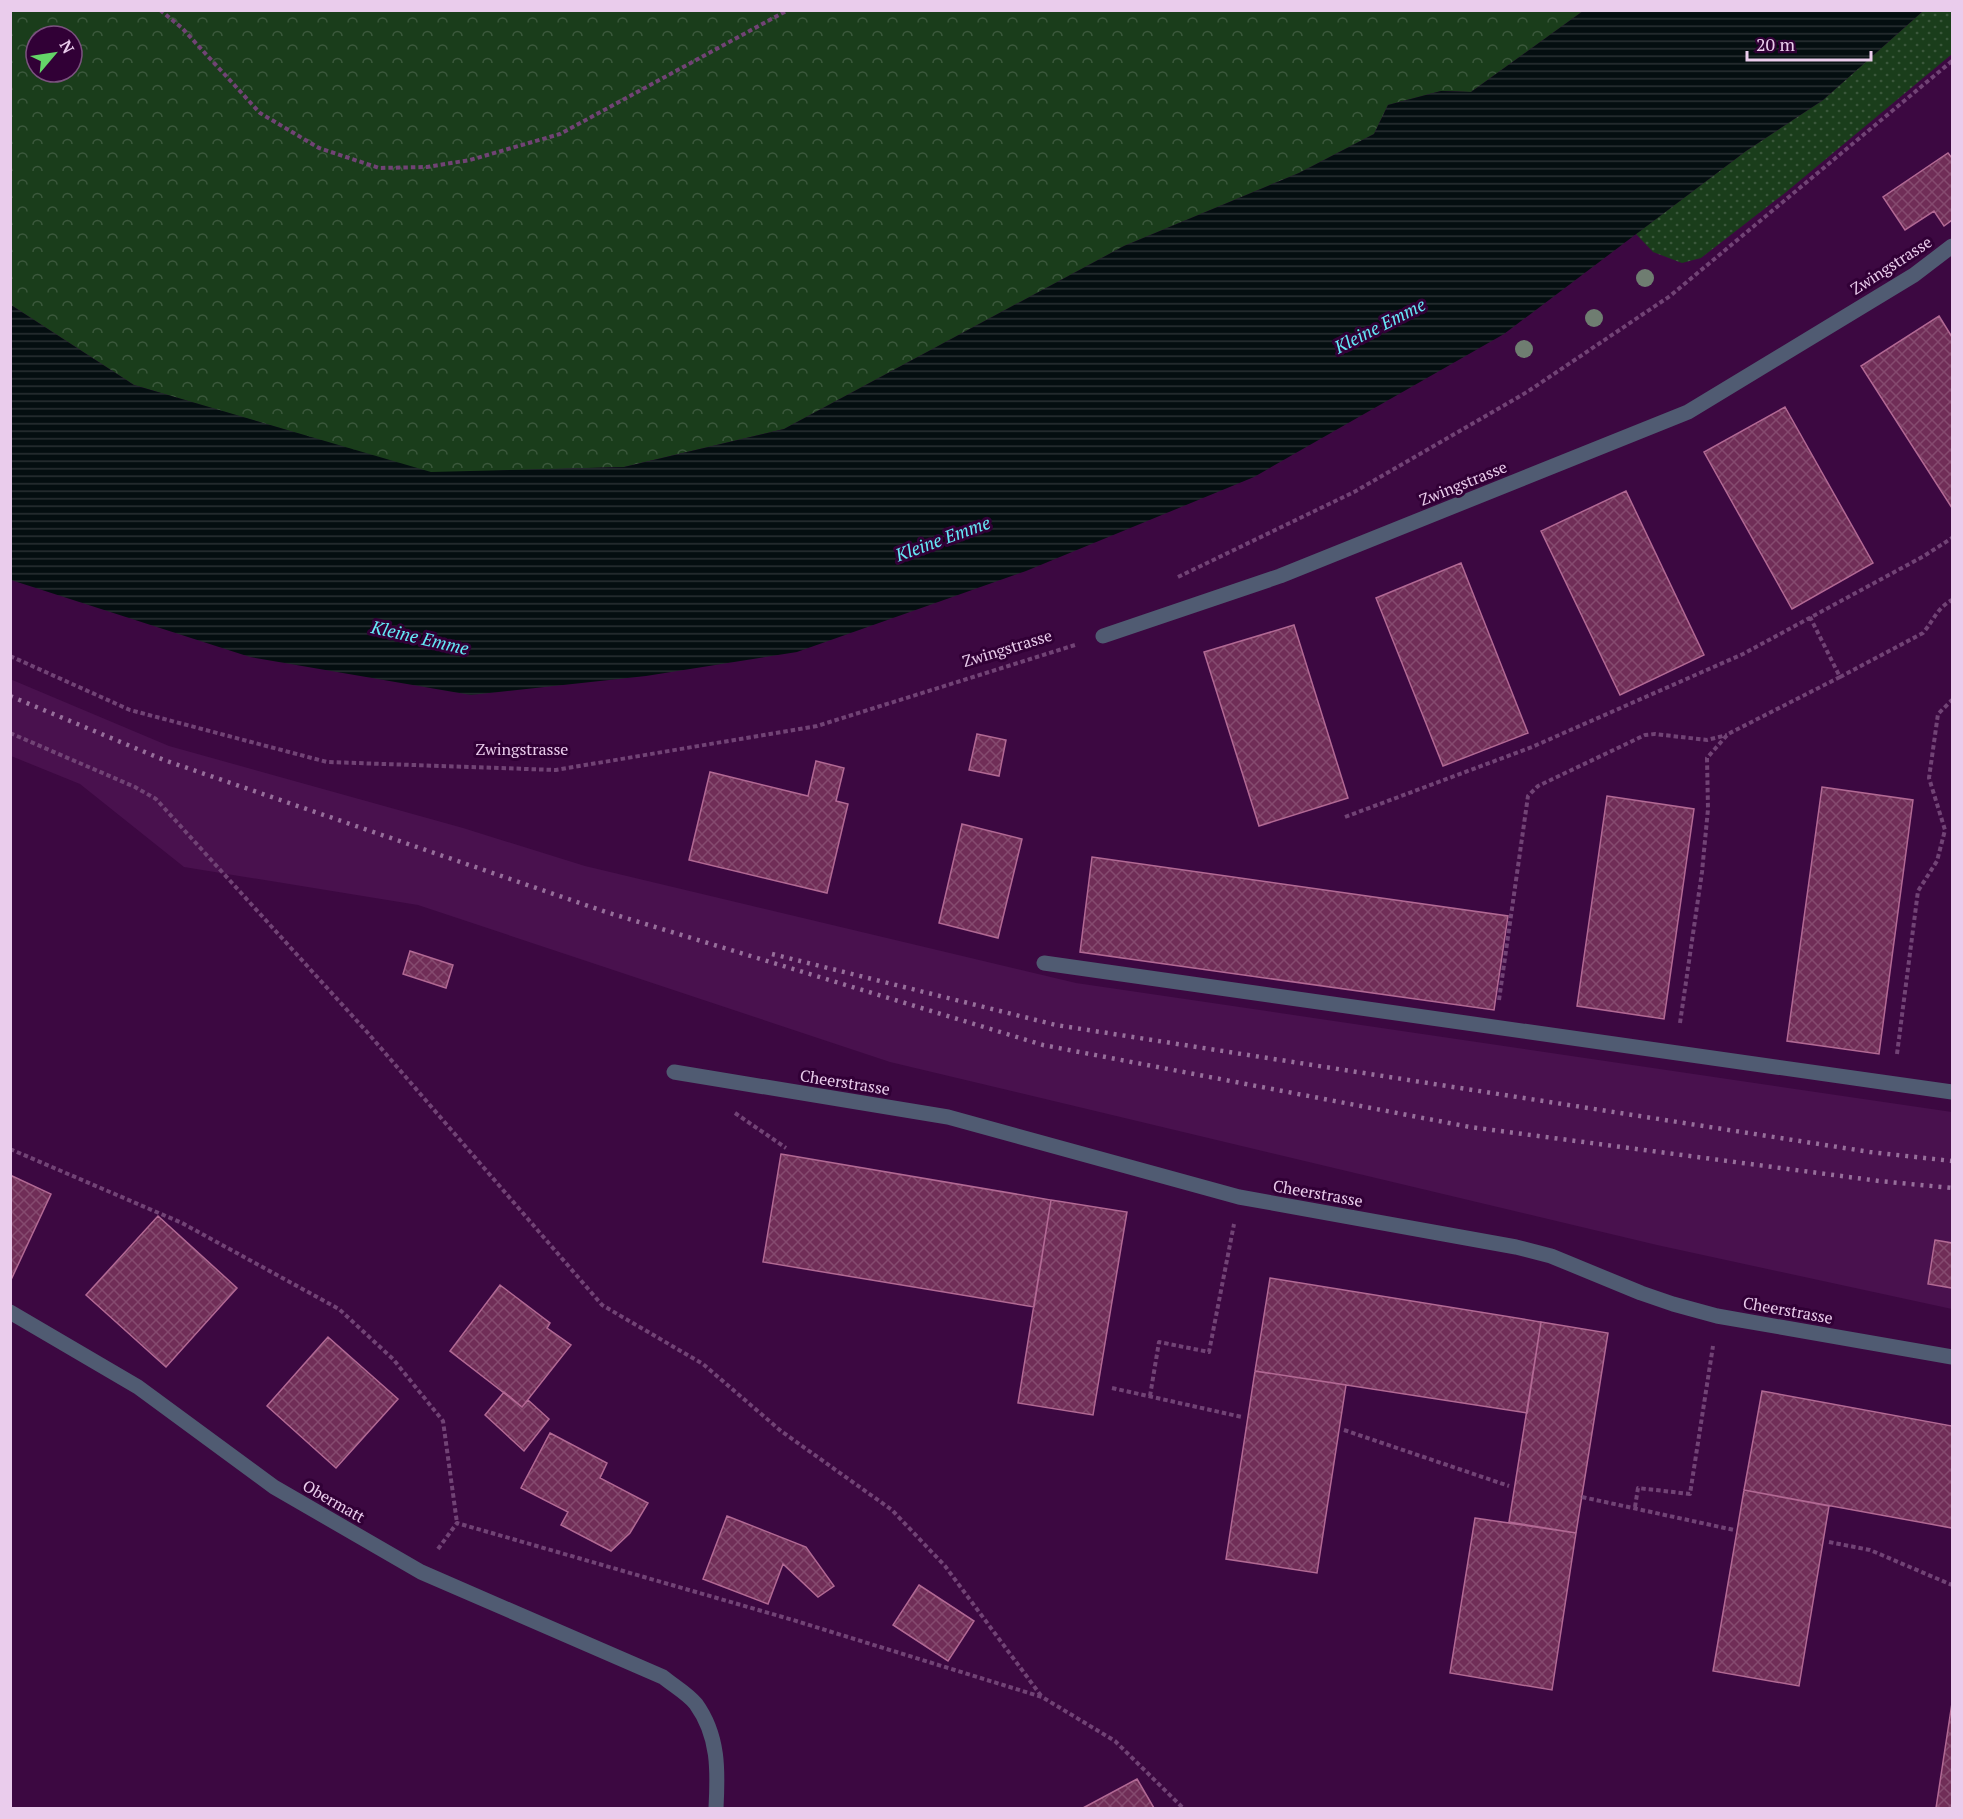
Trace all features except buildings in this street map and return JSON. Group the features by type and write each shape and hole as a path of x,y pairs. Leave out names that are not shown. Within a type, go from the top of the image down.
{"street":[{"name":"Zwingstrasse","path":"1103,636 1280,576 1688,412 1914,275 1953,246"},
{"path":"1044,963 1953,1092"},
{"name":"Cheerstrasse","path":"674,1072 948,1117 1239,1197 1516,1247 1570,1263 1641,1293 1717,1316 1953,1357"},
{"name":"Obermatt","path":"10,1312 138,1387 274,1487 421,1572 663,1677 695,1703 712,1732 718,1777 716,1809"}],"path":[{"path":"160,10 183,28 261,112 319,148 379,168 427,167 470,160 560,134 788,10"},
{"path":"1174,579 1356,491 1537,386 1670,296 1953,61"},
{"path":"1345,818 1532,747 1743,654 1953,538"},
{"path":"1496,1027 1528,796 1538,786 1646,735 1707,740 1728,734 1923,633 1941,606 1953,600"},
{"path":"1810,617 1840,676"},
{"name":"Zwingstrasse","path":"10,656 130,710 327,762 556,770 818,726 1103,636"},
{"path":"1893,1084 1918,891 1937,861 1945,830 1929,778 1938,714 1953,700"},
{"path":"10,733 135,787 156,799 367,1032 602,1305 703,1364 782,1431 892,1510 945,1566 1042,1697"},
{"path":"1676,1052 1702,872 1708,809 1707,759 1728,734"},
{"path":"10,1149 182,1223 339,1309 393,1359 443,1421 457,1523 421,1572"},
{"path":"1150,1396 1159,1342 1209,1352 1239,1197"},
{"path":"1635,1507 1638,1488 1690,1494 1717,1316"},
{"path":"1112,1388 1242,1417"},
{"path":"1344,1430 1509,1486"},
{"path":"1582,1497 1734,1530"},
{"path":"457,1523 793,1620 1042,1697 1115,1741 1183,1809"},
{"path":"1829,1542 1870,1550 1953,1585"}],"shaded area":[{"path":"10,679 169,746 463,828 585,866 1076,983 1952,1112 1952,1309 1657,1245 890,1062 418,905 184,867 80,784 11,756"}],"green space":[{"path":"10,11 1583,11 1471,92 1441,91 1388,105 1374,134 1299,173 1124,246 784,429 624,467 431,473 134,385 11,305"},
{"path":"1923,11 1952,11 1952,54 1785,193 1701,258 1682,263 1653,252 1636,234 1746,151 1823,100"}],"water":[{"name":"Kleine Emme","path":"1583,11 1923,11 1823,100 1746,151 1504,334 1254,477 1026,571 797,652 646,676 471,695 250,657 11,580 11,305 134,385 431,472 624,467 784,429 1124,246 1299,173 1374,134 1388,105 1441,91 1471,92"}],"railway":[{"path":"10,696 164,760 606,912 1043,1045 1470,1127 1879,1181 1952,1188"},
{"path":"772,954 1056,1025 1870,1152 1952,1161"}]}
